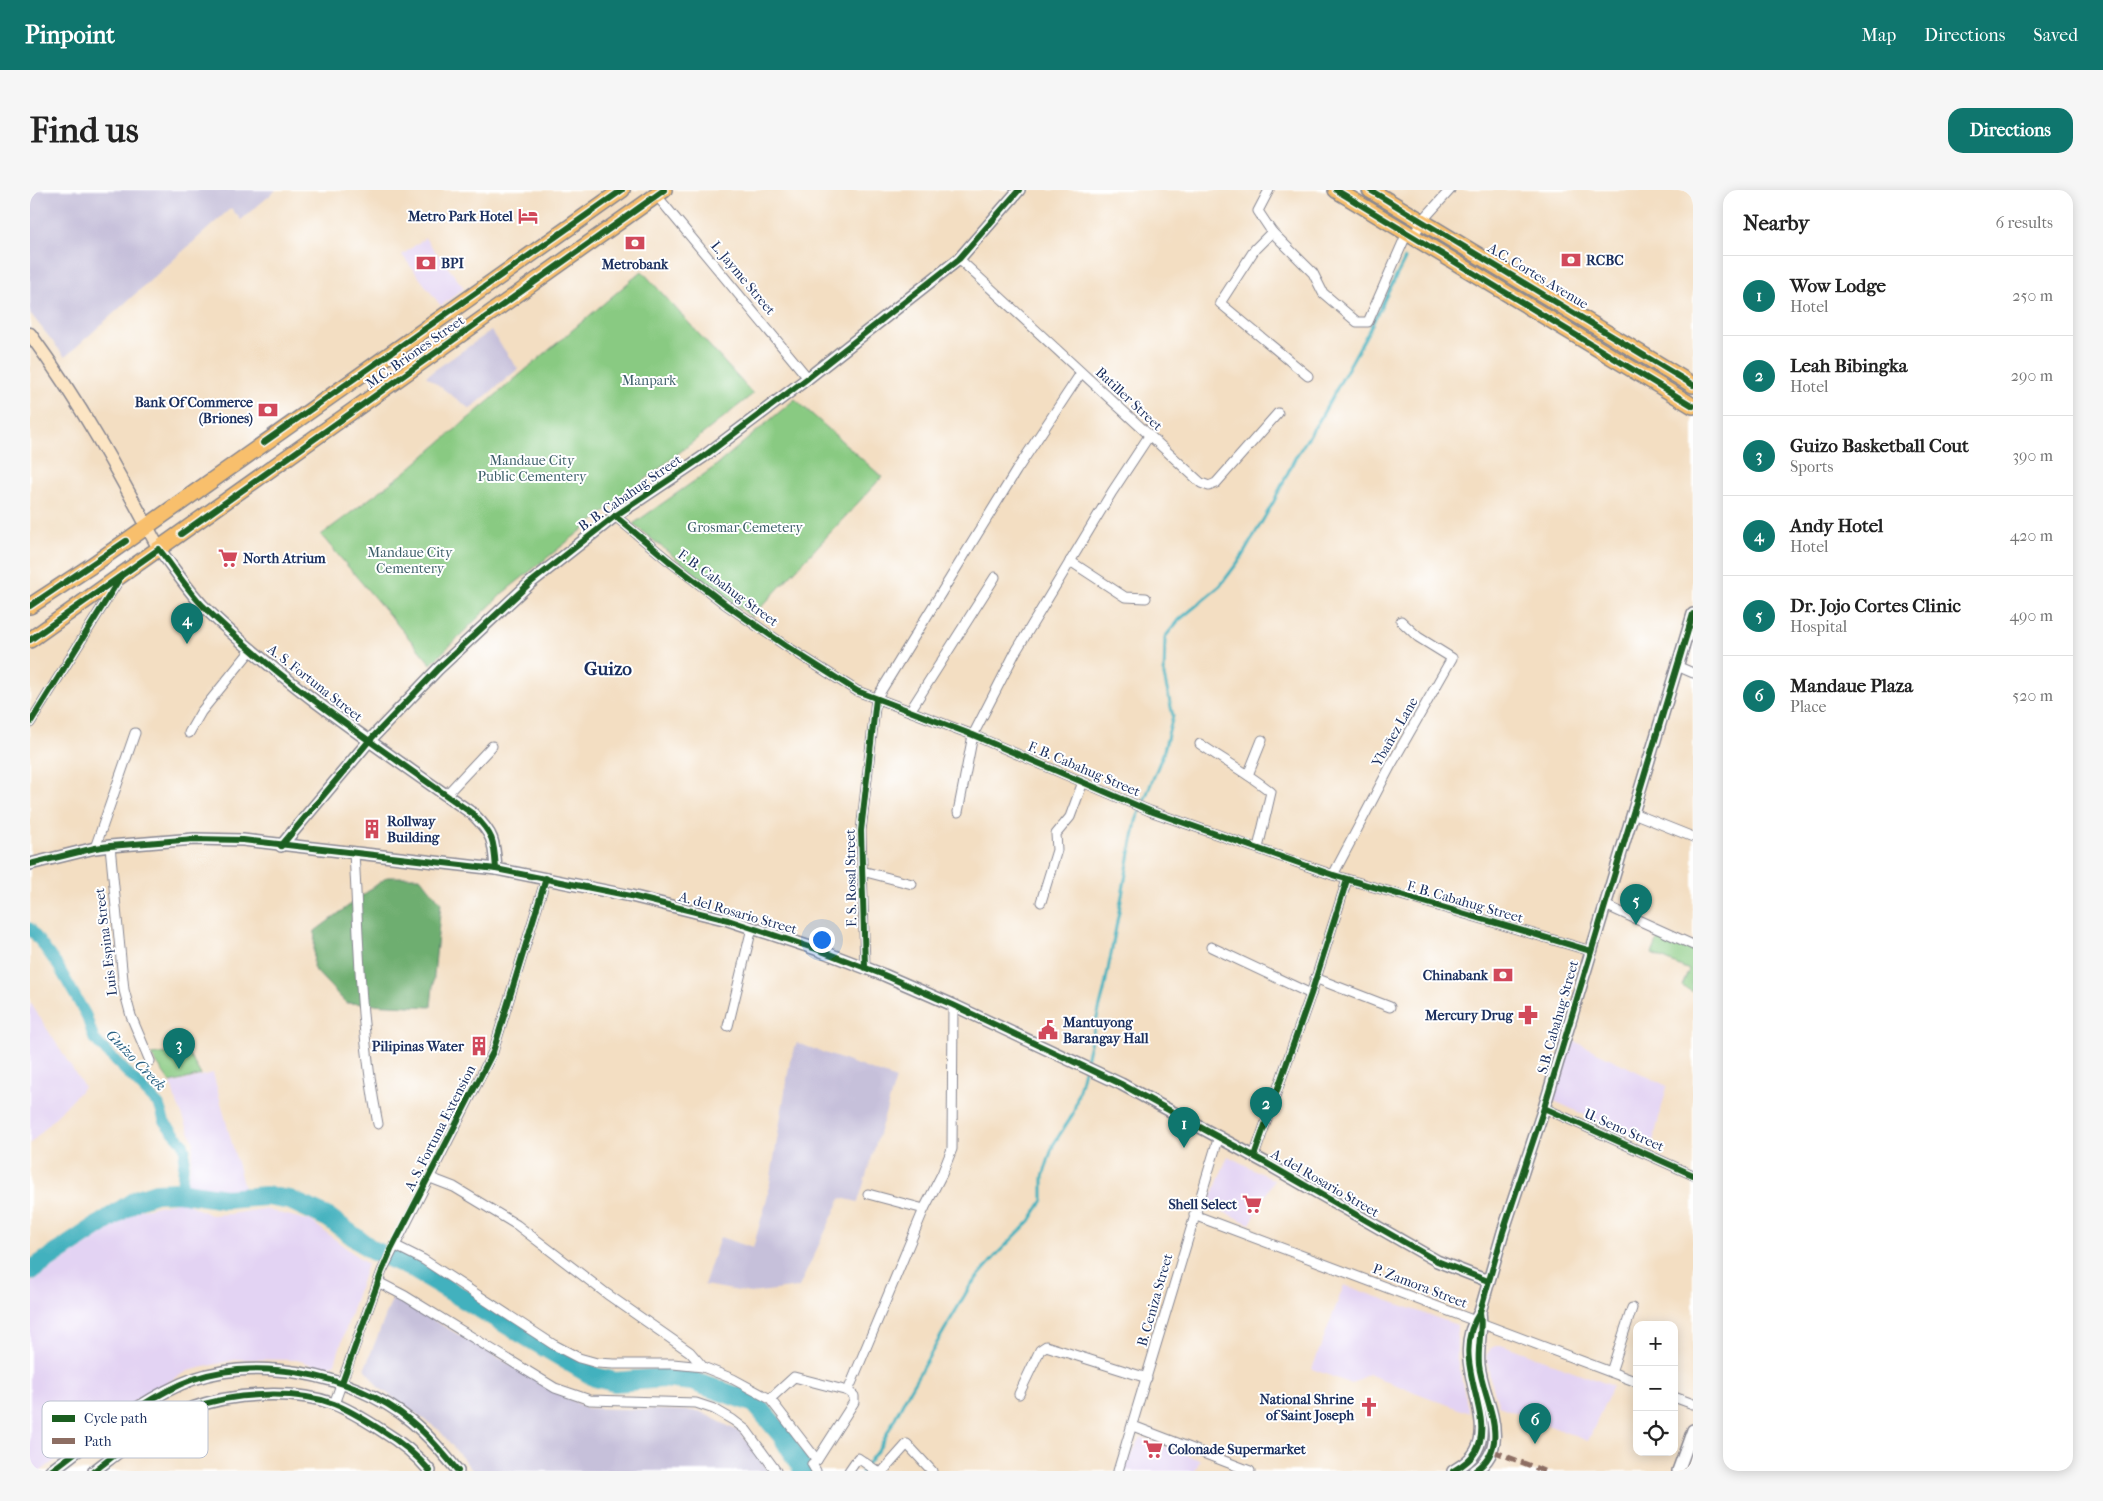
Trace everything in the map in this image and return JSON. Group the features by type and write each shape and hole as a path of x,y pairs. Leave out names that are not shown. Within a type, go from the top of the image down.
{"main road":[{"name":"M.C. Briones Street","path":"30,606 147,526 622,190"},
{"path":"1336,190 1693,406"},
{"name":"A.C. Cortes Avenue","path":"1370,190 1693,384"},
{"name":"M.C. Briones Street","path":"30,640 661,193"},
{"path":"1596,348 1606,332"},
{"name":"A. S. Fortuna Street","path":"30,334 58,372 97,436 159,549"}],"street":[{"name":"B. B. Cabahug Street","path":"281,846 369,740 438,669 530,583 615,516 703,457 808,378 959,259 1019,190"},
{"path":"1269,190 1258,211 1272,232 1313,273 1323,293 1358,322 1368,322 1410,235 1450,190"},
{"name":"L. Jayme Street","path":"661,193 808,378"},
{"path":"1272,232 1255,249 1220,303 1308,376"},
{"name":"Batiller Street","path":"959,259 1201,483 1209,486 1216,483 1278,413"},
{"path":"876,699 1010,480 1082,373"},
{"path":"958,812 973,735 1015,654 1070,561 1149,436"},
{"name":"F. B. Cabahug Street","path":"615,516 725,604 856,691 973,735 1150,811 1347,880 1591,951"},
{"name":"A. S. Fortuna Street","path":"159,549 202,604 252,649 369,740 473,814 488,829 494,843 496,869"},
{"path":"1070,561 1125,597 1146,598"},
{"path":"30,723 122,574"},
{"path":"910,711 994,577"},
{"name":"S.B. Cabahug Street","path":"1479,1445 1481,1419 1469,1365 1469,1343 1544,1108 1693,614"},
{"name":"Ybañez Lane","path":"1333,875 1391,765 1452,658 1418,637 1401,621"},
{"path":"189,733 201,712 252,649"},
{"path":"1677,666 1693,673"},
{"name":"F. S. Rosal Street","path":"865,967 862,830 876,699"},
{"path":"94,848 136,733"},
{"path":"1248,776 1262,740"},
{"path":"1200,744 1271,792 1258,848"},
{"path":"446,795 492,746"},
{"path":"1041,902 1057,850 1056,834 1070,817 1083,782"},
{"path":"1632,813 1693,837"},
{"name":"A. del Rosario Street","path":"30,864 94,848 110,846 194,839 243,840 281,846 354,852 496,869 631,896 752,928 865,967 953,1005 1121,1084 1219,1136 1437,1261 1488,1281"},
{"name":"Luis Espina Street","path":"110,846 124,990 131,1016 150,1061"},
{"path":"354,852 364,1016 372,1094 378,1124"},
{"path":"862,871 912,884"},
{"name":"A. S. Fortuna Extension","path":"334,1404 392,1247 493,1052 546,878"},
{"path":"1254,1156 1311,994 1347,880"},
{"path":"1605,905 1693,945"},
{"path":"728,1026 752,928"},
{"path":"1211,947 1311,994"},
{"path":"1315,978 1390,1007"},
{"path":"848,1392 924,1208 942,1174 952,1149 953,1005"},
{"name":"U. Seno Street","path":"1544,1108 1693,1175"},
{"name":"B. Ceniza Street","path":"1118,1471 1219,1136"},
{"path":"428,1177 454,1187 516,1225 607,1294 690,1352 703,1367"},
{"path":"868,1194 924,1208"},
{"name":"P. Zamora Street","path":"1194,1215 1478,1319 1633,1380"},
{"path":"392,1247 424,1260 554,1346 580,1358 597,1363 673,1364 703,1367 770,1399 817,1460"},
{"path":"378,1282 555,1388 590,1400 640,1403 696,1403 733,1420 746,1430 776,1471"},
{"path":"1612,1372 1632,1308"},
{"name":"S.B. Cabahug Street","path":"1478,1319 1479,1364 1481,1379 1493,1418 1493,1451"},
{"path":"1019,1394 1040,1350 1046,1346 1147,1378"},
{"path":"152,1401 181,1384 217,1373 254,1369 292,1371 342,1383 410,1420 438,1445 458,1471"},
{"path":"770,1399 794,1377 848,1392 854,1396 854,1402 817,1460 812,1464 816,1471"},
{"path":"208,1404 256,1395 297,1397 334,1404 395,1439 420,1458 430,1471"},
{"path":"1678,1398 1693,1404"},
{"path":"1481,1419 1493,1418"},
{"path":"1133,1426 1250,1471"},
{"path":"1678,1471 1691,1443 1693,1430"},
{"path":"882,1471 907,1444 932,1471"},
{"path":"1453,1471 1469,1459 1479,1445 1493,1451 1488,1461 1476,1471"},
{"path":"51,1471 68,1458"},
{"path":"94,1471 112,1458"},
{"path":"849,1471 858,1458 876,1471"}],"shaded area":[{"path":"30,190 276,190 241,220 231,208 65,357 30,313"},
{"path":"425,238 464,288 441,306 402,255"},
{"path":"491,331 518,369 470,409 426,376"},
{"path":"30,1002 84,1087 30,1144"},
{"path":"1570,1039 1667,1086 1652,1146 1550,1099"},
{"path":"797,1043 896,1079 858,1202 841,1198 799,1287 751,1293 704,1285 720,1237 753,1248 768,1195 790,1061"},
{"path":"213,1073 245,1192 225,1201 187,1185 194,1143 171,1084"},
{"path":"1228,1156 1274,1180 1250,1224 1208,1205"},
{"path":"182,1201 210,1215 263,1209 311,1221 367,1264 335,1363 324,1368 297,1360 238,1359 188,1371 135,1401 42,1401 42,1458 59,1458 41,1471 30,1471 30,1283 139,1210"},
{"path":"1344,1285 1457,1325 1457,1360 1469,1413 1368,1374 1352,1384 1312,1369"},
{"path":"393,1297 586,1408 699,1411 740,1432 769,1471 473,1471 439,1430 378,1387 365,1368"},
{"path":"1504,1345 1613,1386 1588,1441 1499,1406 1490,1378 1486,1356 1491,1348"},
{"name":"Colonade Supermarket","path":"1141,1437 1200,1460 1195,1471 1123,1471"}],"green space":[{"path":"642,271 753,394 504,592 431,664 321,535 404,473"},
{"name":"Grosmar Cemetery","path":"795,399 882,477 752,617 633,524 713,468"},
{"path":"387,877 420,877 441,903 431,1007 346,1003 313,968 315,931"},
{"path":"1660,934 1693,948 1693,992 1682,986 1689,970 1652,954"},
{"path":"187,1051 201,1075 171,1083 151,1055"}],"waterway":[{"path":"1085,1063 1104,991 1136,821 1163,754 1173,716 1164,676 1165,637 1179,620 1220,586 1241,558 1274,501 1295,458 1320,419 1368,332 1405,259"},
{"name":"Guizo Creek","path":"30,928 58,966 86,1015 94,1039 159,1105 165,1123 183,1143 185,1150 181,1192"},
{"path":"862,1471 880,1447 909,1391 970,1286 999,1252 1030,1221 1043,1200 1043,1177 1053,1145 1073,1114 1084,1070"},
{"path":"30,1271 138,1199 156,1193 178,1192 225,1199 266,1196 290,1200 329,1218 372,1250 407,1265 595,1377 615,1382 663,1378 692,1381 755,1403 781,1434 804,1471"}],"marked path":[{"path":"1493,1451 1544,1471"}],"cycle path":[{"path":"263,443 622,190"},
{"path":"181,534 664,190"},
{"path":"281,846 369,741 438,669 530,583 615,516 703,457 808,378 959,259 1019,190"},
{"path":"1336,190 1693,406"},
{"path":"1370,190 1693,385"},
{"path":"615,516 725,604 857,691 973,735 1150,811 1333,875 1591,951"},
{"path":"30,606 126,541"},
{"path":"30,640 159,549 203,606 266,663 368,740 473,814 492,839 496,869"},
{"path":"30,723 120,578"},
{"path":"1453,1471 1472,1457 1481,1436 1481,1420 1468,1349 1471,1330 1480,1312 1503,1232 1544,1108 1693,614"},
{"path":"865,967 861,831 876,699"},
{"path":"30,864 110,846 194,839 243,840 496,869 631,896 728,920 816,949 884,975 953,1005 1121,1084 1266,1163 1437,1261 1488,1281"},
{"path":"342,1383 391,1250 493,1052 546,878"},
{"path":"1254,1156 1311,994 1347,880"},
{"path":"1544,1108 1693,1175"},
{"path":"1475,1471 1487,1460 1493,1448 1494,1435 1493,1421 1479,1365 1480,1312"},
{"path":"149,1401 181,1384 208,1375 238,1370 269,1369 331,1380 387,1404 411,1421 458,1471"},
{"path":"208,1403 242,1396 262,1395 300,1396 318,1399 346,1409 388,1434 401,1443 430,1471"},
{"path":"51,1471 68,1458"},
{"path":"94,1471 111,1458"}],"place":[{"name":"Metro Park Hotel","path":"528,216"},
{"name":"Metrobank","path":"635,243"},
{"name":"RCBC","path":"1571,260"},
{"name":"BPI","path":"426,263"},
{"name":"Bank Of Commerce (Briones)","path":"268,410"},
{"name":"North Atrium","path":"228,558"},
{"name":"Andy Hotel","path":"187,644"},
{"name":"Rollway Building","path":"372,829"},
{"name":"Dr. Jojo Cortes Clinic","path":"1636,925"},
{"name":"Chinabank","path":"1503,975"},
{"name":"Mercury Drug","path":"1528,1015"},
{"name":"Mantuyong Barangay Hall","path":"1048,1030"},
{"name":"Pilipinas Water","path":"479,1046"},
{"name":"Guizo Basketball Cout","path":"179,1069"},
{"name":"Leah Bibingka","path":"1266,1128"},
{"name":"Wow Lodge","path":"1184,1148"},
{"name":"Shell Select","path":"1252,1204"},
{"name":"National Shrine of Saint Joseph","path":"1369,1407"},
{"name":"Mandaue Plaza","path":"1535,1444"},
{"name":"Colonade Supermarket","path":"1153,1449"}],"district":[{"name":"Guizo","path":"608,669"}],"park label":[{"name":"Manpark","path":"649,380"},
{"name":"Mandaue City Public Cementery","path":"532,468"},
{"name":"Mandaue City Cementery","path":"410,560"}]}
